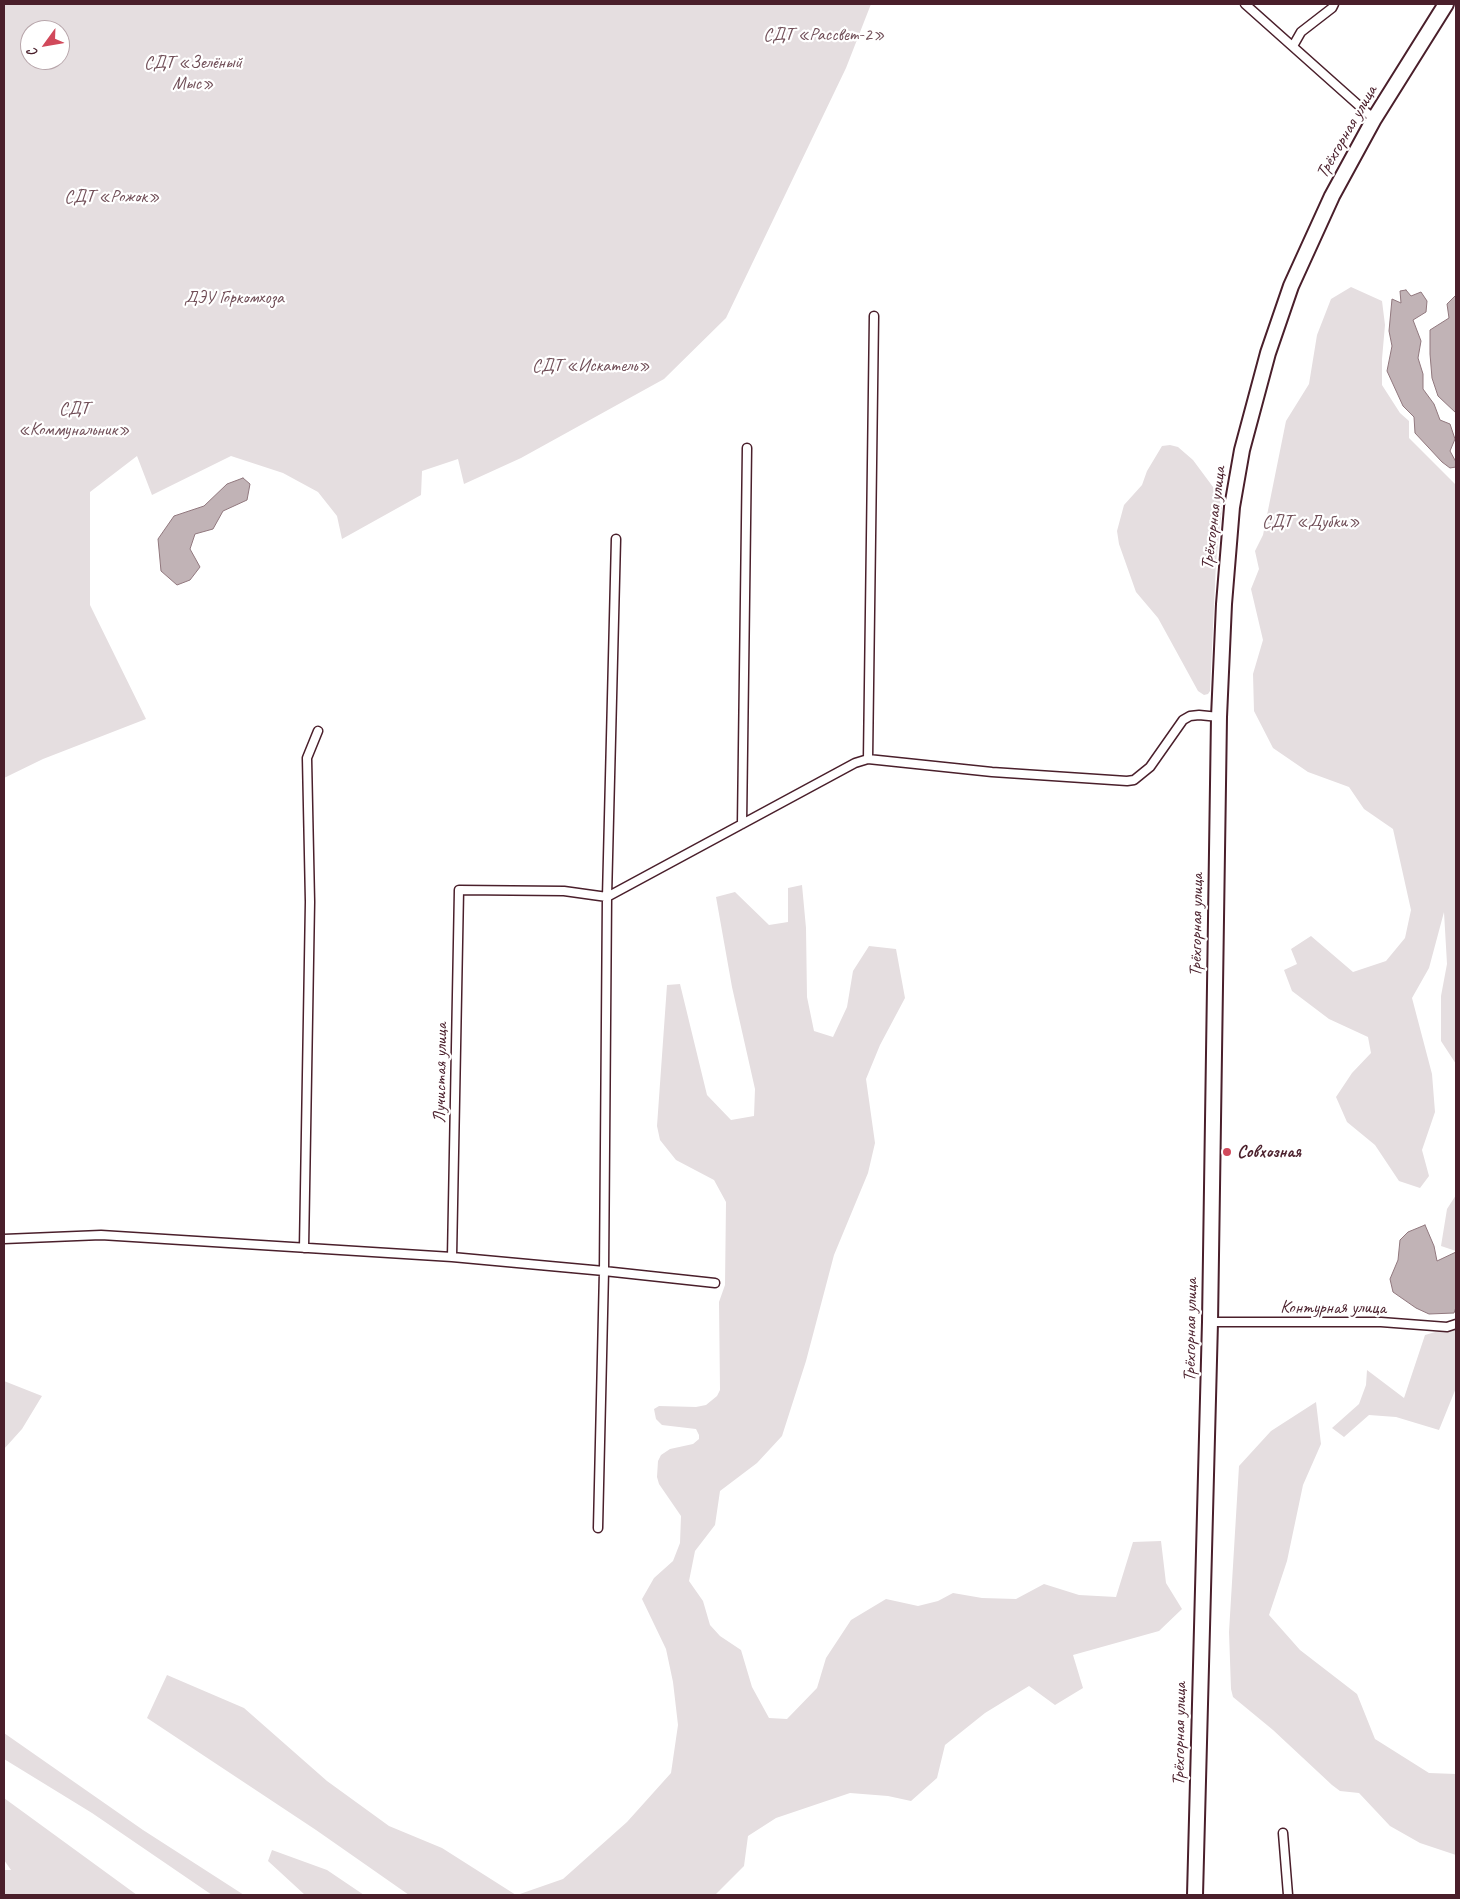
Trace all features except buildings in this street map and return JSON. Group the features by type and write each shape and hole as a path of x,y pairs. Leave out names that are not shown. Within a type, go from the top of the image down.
{"highway":[{"name":"Трёхгорная улица","path":"1195,1895 1210,1322 1219,717 1226,564 1232,507 1242,450 1268,353 1290,286 1332,196 1374,119 1446,4"}],"street":[{"path":"1245,4 1374,119"},
{"path":"1293,46 1301,32 1325,14 1334,4"},
{"path":"868,759 874,316"},
{"path":"742,824 748,448"},
{"path":"598,1528 604,1271 607,897 616,539"},
{"path":"607,897 855,763 868,759 992,772 1127,781 1134,780 1147,770 1183,720 1190,716 1199,715 1219,717"},
{"path":"304,1248 310,902 307,758 318,731"},
{"name":"Лучистая улица","path":"452,1257 459,890 564,891 607,897"},
{"path":"4,1239 101,1235 452,1257 715,1283"},
{"name":"Контурная улица","path":"1210,1322 1381,1322 1448,1327 1456,1324"},
{"path":"1283,1833 1288,1895"}],"green space":[{"path":"4,4 871,4 846,68 726,318 664,379 521,458 464,484 458,459 422,471 421,495 342,539 337,516 318,492 283,473 231,456 152,495 137,456 90,492 90,605 146,719 43,759 4,778"},
{"name":"СДТ «Дубки»","path":"1351,287 1382,301 1385,325 1382,385 1400,413 1409,421 1409,438 1456,485 1456,1064 1441,1041 1441,996 1447,964 1444,912 1429,968 1412,998 1432,1074 1435,1112 1422,1150 1429,1176 1420,1188 1399,1181 1375,1145 1347,1122 1336,1097 1352,1073 1371,1053 1368,1037 1329,1019 1292,991 1284,970 1297,964 1291,949 1311,936 1353,972 1386,961 1405,938 1411,910 1393,829 1364,809 1349,787 1308,772 1273,748 1254,711 1253,674 1263,640 1251,589 1259,569 1255,551 1263,535 1286,421 1309,384 1317,335 1331,299"},
{"path":"1162,446 1178,447 1193,460 1216,491 1222,507 1216,563 1210,691 1204,695 1198,691 1158,618 1136,592 1119,544 1117,531 1124,505 1142,485 1147,471"},
{"path":"802,885 806,928 807,997 814,1031 833,1037 847,1007 853,971 869,946 896,949 905,998 880,1045 866,1079 875,1143 868,1173 834,1255 806,1361 782,1436 757,1463 720,1491 715,1525 695,1551 689,1581 703,1601 710,1625 720,1636 741,1650 752,1687 769,1718 787,1719 817,1688 826,1658 851,1620 886,1599 918,1606 938,1601 953,1593 982,1598 1016,1599 1044,1584 1079,1595 1116,1597 1133,1542 1161,1541 1166,1583 1182,1609 1159,1631 1073,1655 1083,1688 1055,1705 1029,1686 985,1713 945,1745 937,1778 911,1801 888,1796 850,1793 776,1818 748,1836 744,1866 715,1895 517,1895 563,1879 627,1822 671,1773 678,1725 673,1682 666,1649 642,1599 654,1578 673,1561 680,1543 681,1516 659,1484 657,1477 658,1461 661,1455 670,1449 693,1444 699,1439 699,1435 696,1429 662,1425 656,1419 654,1409 659,1406 696,1407 706,1405 717,1396 720,1390 719,1302 725,1285 726,1202 714,1180 676,1160 660,1140 657,1126 667,985 680,984 707,1095 731,1120 754,1116 755,1089 732,987 716,897 735,892 769,925 788,922 788,888"},
{"path":"1456,1195 1456,1251 1441,1246 1447,1209"},
{"path":"1456,1326 1456,1388 1439,1430 1396,1417 1369,1415 1344,1437 1332,1428 1359,1404 1366,1385 1367,1370 1404,1398 1425,1335"},
{"path":"4,1381 42,1396 22,1429 4,1449"},
{"path":"1316,1402 1321,1444 1303,1485 1287,1561 1269,1615 1300,1650 1357,1694 1375,1739 1429,1773 1456,1774 1456,1855 1420,1843 1390,1826 1359,1793 1340,1791 1273,1730 1233,1697 1231,1689 1229,1632 1239,1466 1271,1431"},
{"path":"167,1675 244,1708 327,1781 389,1826 442,1848 516,1895 409,1895 316,1830 147,1718"},
{"path":"4,1733 143,1830 244,1895 212,1895 92,1813 4,1759"},
{"path":"4,1798 137,1895 4,1895 4,1870 11,1870 4,1860"},
{"path":"272,1850 327,1870 364,1895 305,1895 268,1861"}],"shaded area":[{"path":"1406,290 1411,296 1421,292 1427,301 1426,312 1413,320 1421,341 1418,358 1423,374 1423,389 1434,404 1440,420 1450,424 1455,439 1450,451 1456,462 1456,467 1450,468 1442,462 1415,433 1414,417 1403,406 1387,371 1392,346 1389,331 1392,299 1401,303 1400,291"},
{"path":"1456,295 1456,413 1438,396 1432,378 1430,330 1449,318 1447,304"},
{"path":"243,478 250,484 247,500 223,511 213,529 195,534 190,549 200,567 190,580 177,585 161,571 158,539 174,516 204,506 227,484"},
{"path":"1425,1225 1434,1246 1437,1261 1456,1252 1456,1307 1454,1313 1429,1314 1416,1308 1393,1292 1390,1279 1398,1260 1400,1240 1408,1232"}],"place":[{"name":"Совхозная","path":"1227,1152"}],"park label":[{"name":"СДТ «Рассвет-2»","path":"824,35"},
{"name":"СДТ «Зелёный Мыс»","path":"193,73"},
{"name":"СДТ «Рожок»","path":"112,197"},
{"name":"ДЭУ Горкомхоза","path":"234,298"},
{"name":"СДТ «Искатель»","path":"591,366"},
{"name":"СДТ «Коммунальник»","path":"74,419"}]}
